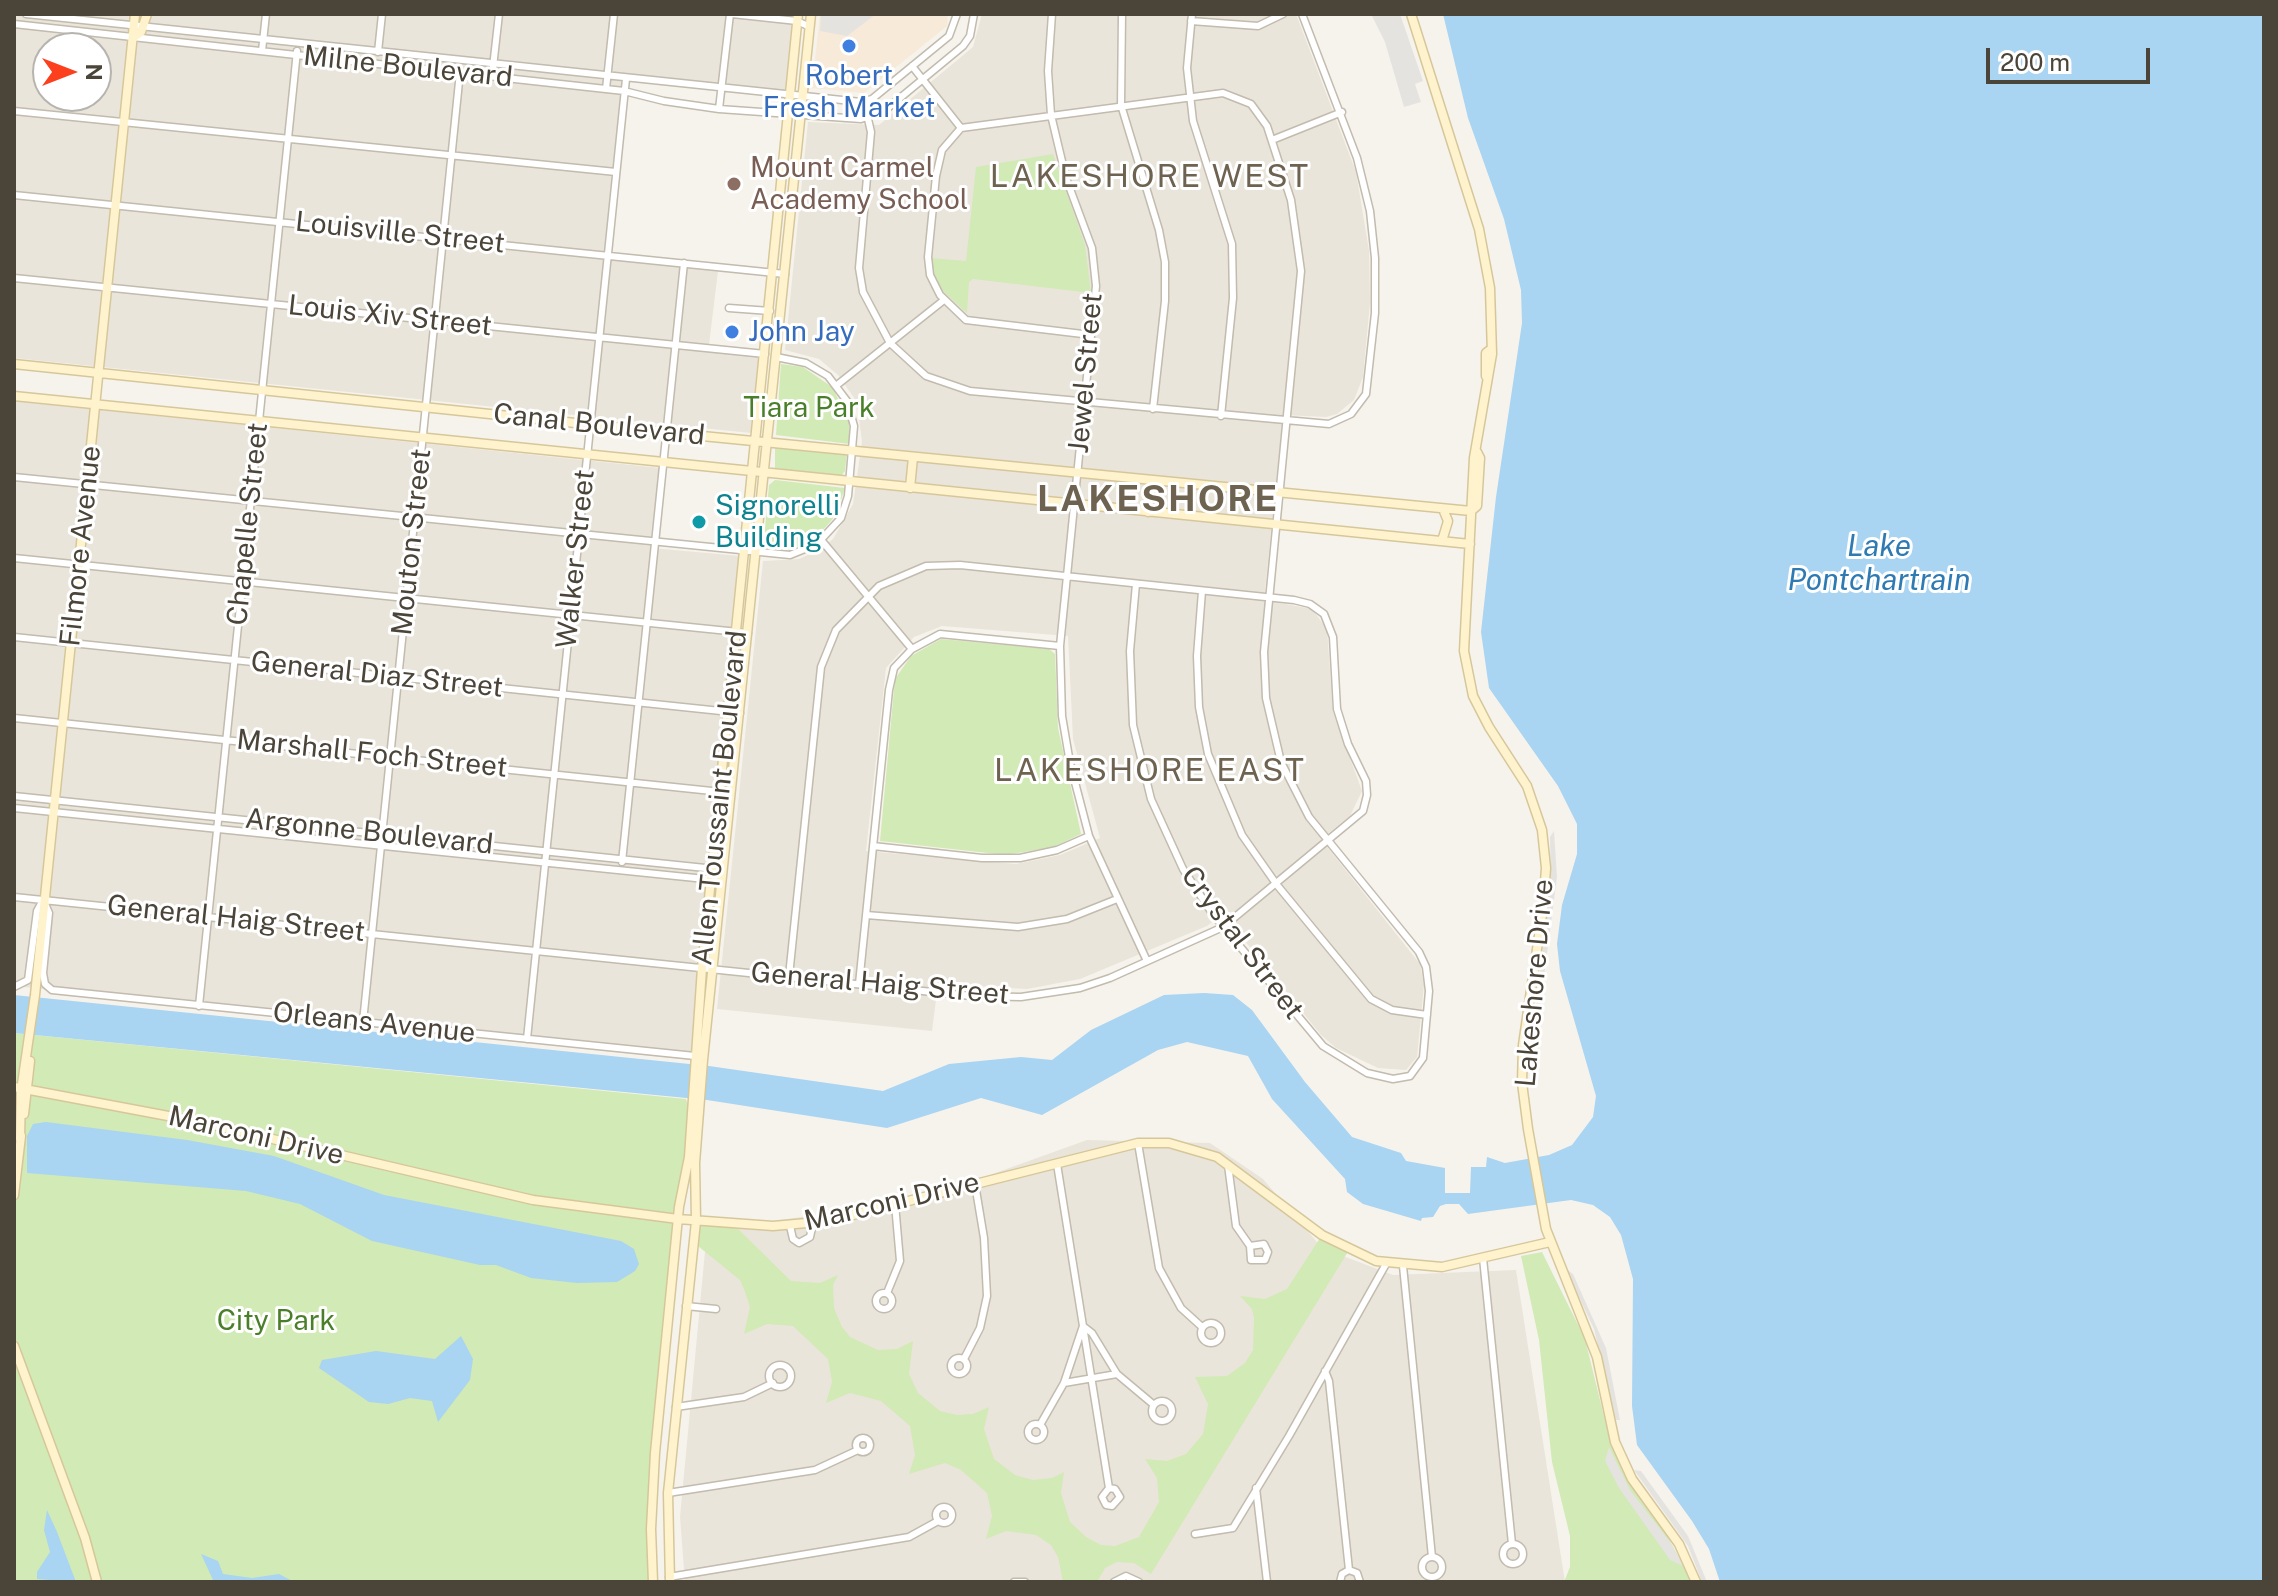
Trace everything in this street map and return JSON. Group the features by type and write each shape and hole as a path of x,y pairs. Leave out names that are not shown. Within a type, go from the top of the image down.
{"street":[{"path":"17,24 23,14"},
{"name":"Milne Boulevard","path":"23,14 721,89 867,101 952,33 957,14"},
{"name":"Filmore Avenue","path":"14,1195 21,1089 30,1041 135,14"},
{"path":"134,37 143,27 147,14"},
{"path":"262,51 266,14"},
{"path":"378,52 382,14"},
{"path":"492,76 499,14"},
{"path":"606,89 614,14"},
{"path":"719,109 731,14 798,18 810,27"},
{"name":"Allen Toussaint Boulevard","path":"702,1025 702,968 712,880 718,869 731,793 811,14"},
{"path":"974,14 967,42 883,112 868,119 871,132 859,274 868,306 890,343 917,370 951,387 1323,425 1343,419 1362,402 1369,381 1376,293 1374,237 1365,186 1342,112 1302,14"},
{"name":"Jewel Street","path":"1052,14 1048,71 1051,115 1066,178 1092,248 1096,286 1060,646 1066,740 1089,836 1147,961"},
{"path":"1122,14 1119,50 1121,105 1159,230 1165,262 1165,301 1153,409"},
{"path":"1221,416 1233,298 1232,244 1189,96 1192,17 1258,26 1283,14"},
{"name":"Lakeshore Drive","path":"1411,14 1452,139 1456,142 1460,169 1486,261 1492,306 1490,350 1485,362 1471,511 1464,651 1467,672 1481,712 1527,786 1541,825 1545,852 1543,908 1522,1083 1542,1207 1550,1242 1597,1357 1619,1454 1632,1479 1679,1544 1696,1582"},
{"name":"Allen Toussaint Boulevard","path":"669,1580 671,1453 696,1221 698,1059 713,970 722,881 718,869 720,792 798,18"},
{"name":"Milne Boulevard","path":"17,24 624,91 719,109 868,119"},
{"name":"Chapelle Street","path":"199,1006 297,43"},
{"name":"Mouton Street","path":"363,1022 461,61"},
{"path":"912,66 961,128"},
{"name":"Walker Street","path":"527,1039 626,79"},
{"path":"1091,335 978,323 957,315 944,300 934,286 928,257 939,160 948,140 961,128 1121,105 1223,93 1242,99 1256,110 1272,140 1291,200 1301,271 1264,673 1270,722 1287,777 1328,842 1419,952 1429,982 1427,1015 1392,1010 1371,999 1277,885 1230,813 1208,754 1197,681 1202,591"},
{"path":"14,111 616,172"},
{"path":"1272,140 1342,112"},
{"name":"Louisville Street","path":"14,195 785,274"},
{"path":"621,869 684,263"},
{"name":"Louis Xiv Street","path":"14,278 765,354"},
{"path":"837,385 944,300"},
{"path":"729,308 782,304"},
{"path":"14,477 654,544 790,555 822,541 844,513 853,451 852,413 837,385 812,365 776,357"},
{"name":"Canal Boulevard","path":"14,364 666,433 1471,511"},
{"path":"761,394 772,395"},
{"name":"Canal Boulevard","path":"14,396 1470,544"},
{"path":"910,488 913,457"},
{"path":"1148,512 1151,480"},
{"path":"749,505 761,507"},
{"path":"1442,541 1448,521 1443,509"},
{"path":"822,541 912,649"},
{"path":"14,558 748,633"},
{"path":"789,976 821,667 836,630 867,595 899,575 942,564 1270,598"},
{"name":"Crystal Street","path":"1136,584 1131,702 1144,773 1169,843 1196,890 1307,1028 1331,1052 1352,1067 1388,1078 1410,1076 1423,1058 1427,1015"},
{"path":"741,594 752,595"},
{"name":"General Haig Street","path":"14,897 971,996 1021,997 1080,988 1223,927 1363,811 1367,788 1337,709 1332,628 1324,614 1310,604 1270,598"},
{"path":"859,984 891,676 912,649 940,634 1060,646"},
{"name":"General Diaz Street","path":"14,637 740,713"},
{"name":"Marshall Foch Street","path":"14,718 731,793"},
{"name":"Argonne Boulevard","path":"14,796 718,869"},
{"name":"Argonne Boulevard","path":"14,808 722,881"},
{"path":"873,846 1020,858 1042,855 1089,836"},
{"path":"866,915 981,927 1018,927 1067,919 1117,899"},
{"path":"16,987 28,980 37,911 43,900"},
{"name":"Orleans Avenue","path":"43,900 49,913 43,973 45,984 52,990 698,1059"},
{"name":"Marconi Drive","path":"21,1089 200,1122 533,1200 696,1221 790,1226 813,1223 1138,1143 1181,1144 1202,1150 1228,1165 1322,1235 1386,1264 1442,1267 1550,1242"},
{"name":"Allen Toussaint Boulevard","path":"653,1582 651,1529 655,1453 678,1219 696,1105"},
{"path":"1138,1143 1159,1268 1174,1298 1202,1327"},
{"path":"1057,1164 1109,1488"},
{"path":"1228,1165 1236,1226 1250,1246"},
{"path":"964,1359 980,1328 987,1296 984,1238 975,1184"},
{"path":"887,1293 900,1261 895,1204"},
{"path":"790,1226 793,1239 799,1243 810,1237 813,1223"},
{"path":"1483,1258 1512,1544"},
{"path":"1195,1534 1233,1528 1386,1264"},
{"path":"1403,1266 1432,1557"},
{"path":"674,1269 690,1270"},
{"path":"686,1306 716,1309"},
{"path":"1083,1326 1092,1333 1117,1374 1154,1405"},
{"path":"1040,1425 1064,1383 1083,1326"},
{"path":"14,1346 85,1538 97,1582"},
{"path":"1325,1371 1329,1381 1349,1570"},
{"path":"1064,1383 1117,1374"},
{"path":"676,1407 744,1397 773,1383"},
{"path":"668,1493 815,1470 858,1450"},
{"path":"655,1453 671,1453"},
{"path":"1256,1488 1267,1582"},
{"path":"669,1580 909,1537 938,1521"},
{"path":"1340,1582 1342,1574 1349,1570"},
{"path":"1349,1570 1357,1573 1360,1582"},
{"path":"1114,1582 1126,1576 1139,1582"},
{"path":"1014,1582 1025,1582"}],"shaded area":[{"path":"14,14 796,14 788,94 630,77 611,260 718,271 709,345 760,350 751,433 14,358"},
{"path":"820,14 948,14 947,26 864,93 812,88"},
{"path":"821,14 876,14 847,36 820,31"},
{"path":"982,14 1296,14 1356,172 1369,251 1370,302 1363,377 1354,400 1337,414 1326,417 1283,415 1264,600 1312,609 1327,629 1333,712 1362,791 1350,816 1321,839 1420,964 1424,985 1417,1057 1406,1070 1378,1068 1336,1048 1321,1035 1223,914 1207,926 1080,979 1027,989 938,984 932,1031 717,1009 763,561 799,559 821,549 833,539 853,504 862,442 857,402 838,375 819,359 785,350 808,122 879,125 973,47","holes":["942,626 1068,636 1073,739 1100,838 1060,855 1016,864 866,851 886,668 914,637"]},
{"path":"1371,14 1400,14 1423,81 1415,84 1421,102 1404,107 1385,42"},
{"path":"14,401 660,468 652,548 740,556 690,1060 14,986"},
{"path":"1554,831 1557,877 1533,1060 1528,1064 1551,884 1550,837"},
{"path":"1087,1140 1210,1143 1263,1179 1322,1248 1393,1275 1516,1270 1565,1582 685,1582 680,1517 707,1230 845,1211 948,1190"},
{"path":"1565,1268 1573,1274 1606,1348 1620,1420 1616,1420 1594,1329"},
{"path":"1609,1447 1630,1490 1670,1542 1683,1566 1670,1560 1619,1488 1605,1461"},
{"path":"1634,1470 1641,1471 1688,1536 1707,1582 1702,1582 1688,1546"}],"green space":[{"path":"1053,154 1085,245 1091,293 973,279 969,282 967,313 943,291 933,274 931,258 966,261 976,167"},
{"name":"Tiara Park","path":"781,364 803,367 832,387 849,420 850,444 776,435"},
{"path":"775,445 847,452 845,471 841,476 775,468"},
{"path":"775,480 845,488 836,515 817,537 791,550 763,551 769,485"},
{"path":"941,639 1049,649 1055,654 1058,728 1081,834 1053,847 1006,855 880,841 895,679 911,656"},
{"name":"City Park","path":"14,1033 686,1099 692,1118 655,1451 653,1582 14,1582"},
{"path":"696,1221 733,1224 791,1281 820,1283 838,1275 833,1285 834,1308 850,1337 878,1350 897,1349 913,1341 909,1374 918,1393 940,1411 957,1415 973,1414 989,1407 984,1429 994,1459 1015,1475 1033,1480 1052,1478 1064,1472 1061,1493 1070,1522 1086,1537 1101,1545 1115,1546 1139,1537 1159,1502 1157,1478 1145,1459 1167,1461 1186,1454 1203,1434 1208,1404 1195,1377 1227,1376 1245,1363 1253,1350 1252,1309 1240,1296 1265,1299 1287,1289 1322,1235 1349,1250 1151,1574 1134,1563 1117,1562 1105,1568 1097,1582 1063,1582 1058,1557 1051,1545 1036,1535 1006,1531 986,1539 992,1516 987,1493 961,1470 945,1463 909,1474 915,1455 910,1426 881,1401 850,1393 826,1403 832,1382 828,1359 793,1326 767,1324 744,1334 750,1307 744,1289 740,1280 693,1242"},
{"path":"1542,1252 1585,1339 1610,1441 1624,1474 1665,1532 1692,1582 1564,1582 1570,1567 1570,1536 1552,1462 1539,1340 1521,1256"}],"water":[{"name":"Lake Pontchartrain","path":"1443,14 2264,14 2264,1582 1720,1582 1709,1549 1637,1445 1632,1406 1633,1279 1621,1235 1610,1217 1593,1205 1571,1200 1468,1214 1459,1204 1446,1204 1440,1206 1433,1217 1422,1218 1421,1221 1363,1204 1347,1192 1345,1179 1272,1099 1248,1056 1187,1042 1158,1050 1042,1115 981,1098 887,1128 707,1100 14,1033 14,995 709,1066 883,1091 949,1064 1021,1057 1052,1060 1091,1030 1164,995 1233,995 1252,1010 1305,1082 1352,1137 1401,1153 1406,1161 1445,1168 1445,1193 1470,1193 1471,1167 1486,1167 1487,1157 1505,1163 1549,1155 1572,1145 1593,1117 1596,1096 1560,971 1557,944 1562,905 1577,854 1577,824 1558,786 1489,688 1481,632 1496,497 1522,323 1521,290 1504,219 1468,118"},
{"path":"46,1122 187,1140 274,1156 384,1195 621,1241 634,1249 639,1264 635,1271 617,1282 577,1283 531,1278 496,1265 480,1265 372,1241 300,1204 246,1191 27,1173 27,1136 33,1124"},
{"path":"461,1336 473,1359 470,1380 438,1422 432,1401 410,1398 388,1404 369,1402 319,1368 322,1360 376,1351 435,1359"},
{"path":"47,1510 76,1582 37,1579 37,1572 50,1552 44,1530"},
{"path":"201,1554 218,1561 223,1574 252,1578 279,1574 294,1582 214,1582"}],"place":[{"name":"Robert Fresh Market","path":"849,46"},
{"name":"Mount Carmel Academy School","path":"734,184"},
{"name":"John Jay","path":"732,332"},
{"name":"Signorelli Building","path":"699,522"}],"district":[{"name":"LAKESHORE WEST","path":"1150,177"},
{"name":"LAKESHORE","path":"1158,500"},
{"name":"LAKESHORE EAST","path":"1150,771"}]}
